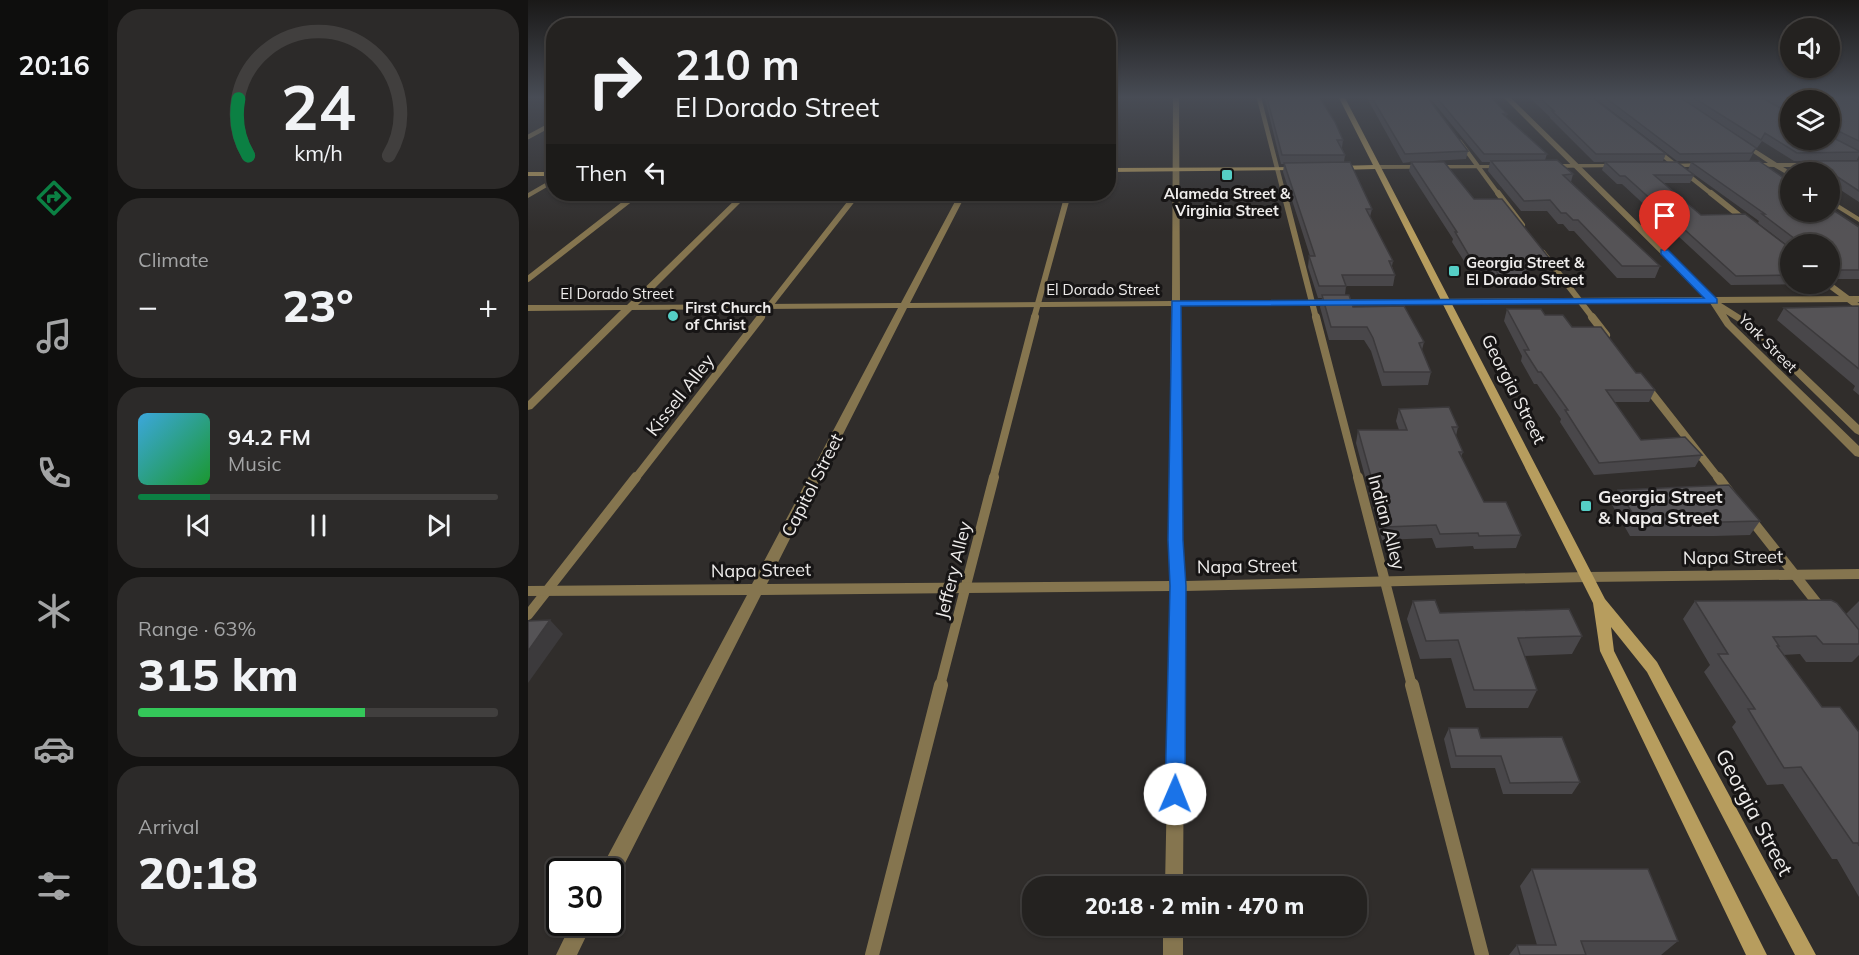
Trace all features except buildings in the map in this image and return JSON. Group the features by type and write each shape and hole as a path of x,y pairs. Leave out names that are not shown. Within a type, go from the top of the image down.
{"main road":[{"name":"Georgia Street","path":"1365,143 1600,603 1652,667 1806,955"},
{"path":"1333,168 1377,167"},
{"path":"1116,170 1310,168"},
{"path":"528,174 546,174"},
{"name":"Georgia Street","path":"1600,603 1606,651 1757,955"}],"street":[{"path":"1174,876 1178,586 1176,143"},
{"name":"York Street","path":"1553,143 1713,301 1728,324 1859,453"},
{"path":"1742,143 1780,168"},
{"path":"1654,166 1709,165"},
{"path":"1742,165 1780,165"},
{"path":"1545,166 1621,166"},
{"path":"1377,167 1512,167"},
{"path":"528,196 546,185"},
{"path":"528,407 738,201"},
{"name":"Capitol Street","path":"617,858 958,201"},
{"path":"1840,208 1859,220"},
{"name":"El Dorado Street","path":"528,309 1854,299"},
{"path":"1713,301 1748,324 1859,431"},
{"name":"Napa Street","path":"528,591 1178,586 1859,574"},
{"path":"566,955 576,936"},
{"path":"1173,936 1173,955"}],"lane":[{"name":"Indian Alley","path":"1270,143 1482,955"},
{"path":"1460,143 1529,234"},
{"path":"1650,146 1755,228"},
{"path":"528,279 629,201"},
{"name":"Kissell Alley","path":"528,615 852,201"},
{"name":"Jeffery Alley","path":"872,955 1066,201"},
{"path":"1536,244 1615,347"},
{"path":"1840,291 1854,299 1859,308"},
{"path":"1644,383 1737,502"},
{"path":"1744,511 1823,612"}],"place":[{"name":"Alameda Street & Virginia Street","path":"1227,175"},
{"name":"Georgia Street & El Dorado Street","path":"1454,271"},
{"name":"First Church of Christ","path":"673,316"},
{"name":"Georgia Street & Napa Street","path":"1586,506"}],"route":[{"path":"1175,794 1178,586 1176,303 1713,301 1665,252"}]}
